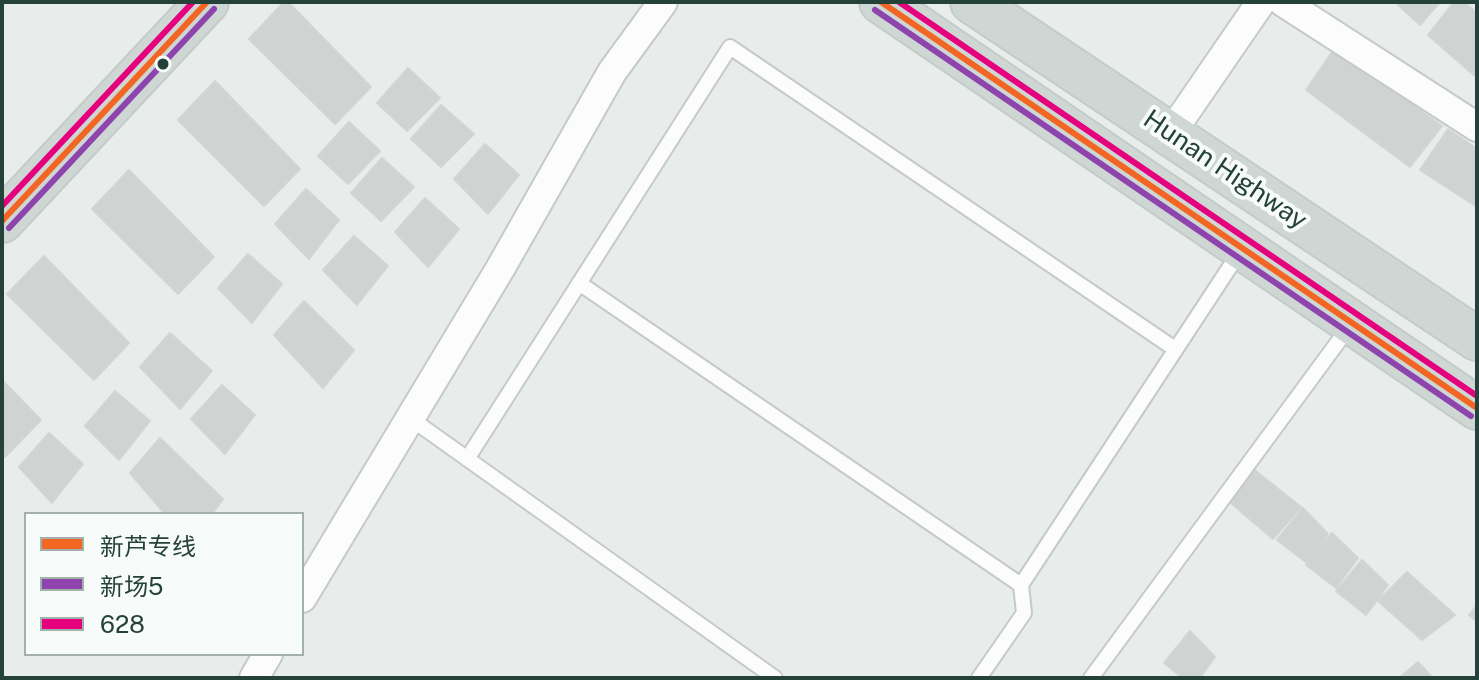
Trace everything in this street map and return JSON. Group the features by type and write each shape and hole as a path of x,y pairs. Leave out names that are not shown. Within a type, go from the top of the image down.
{"main road":[{"path":"2,221 207,2"},
{"path":"881,2 1477,408"},
{"name":"Hunan Highway","path":"972,2 1477,339"}],"street":[{"path":"304,595 612,72 663,2"},
{"path":"1171,133 1261,2"},
{"path":"1283,2 1477,127"},
{"path":"254,678 267,656"}],"lane":[{"path":"467,459 730,47 1175,349"},
{"path":"979,678 1024,613 1021,585 1242,249"},
{"path":"579,283 1021,585"},
{"path":"1091,678 1352,323"},
{"path":"410,418 775,678"}],"building":[{"path":"284,2 288,2 371,87 335,124 249,39"},
{"path":"1395,2 1440,2 1420,25"},
{"path":"1454,2 1464,2 1477,13 1477,78 1428,35"},
{"path":"1334,49 1442,126 1410,167 1306,90"},
{"path":"408,68 440,98 407,131 377,103"},
{"path":"215,81 300,169 264,206 178,120"},
{"path":"441,105 474,134 441,167 411,139"},
{"path":"349,122 380,151 348,184 318,156"},
{"path":"1448,129 1477,149 1477,207 1420,170"},
{"path":"485,144 519,175 488,214 454,179"},
{"path":"382,158 414,187 381,221 351,193"},
{"path":"129,170 214,257 178,294 92,209"},
{"path":"306,189 339,220 309,259 275,224"},
{"path":"425,198 459,229 428,267 395,232"},
{"path":"354,236 388,266 357,305 323,270"},
{"path":"248,254 282,284 252,323 218,288"},
{"path":"44,256 129,343 94,380 7,294"},
{"path":"304,301 354,350 323,388 274,335"},
{"path":"170,333 212,371 180,409 140,367"},
{"path":"2,380 41,420 5,457 2,454"},
{"path":"222,385 255,415 225,454 191,419"},
{"path":"115,391 150,421 119,460 85,426"},
{"path":"49,433 83,464 52,503 19,467"},
{"path":"160,438 223,499 213,512 163,512 130,473"},
{"path":"1252,468 1301,507 1273,539 1225,498"},
{"path":"1303,508 1328,534 1307,563 1277,540"},
{"path":"1332,533 1358,558 1336,588 1306,565"},
{"path":"1362,560 1388,585 1366,615 1336,591"},
{"path":"1407,572 1455,615 1422,640 1378,601"},
{"path":"1477,605 1477,622 1469,615"},
{"path":"1190,631 1215,657 1200,678 1183,678 1164,663"},
{"path":"1418,662 1433,678 1399,678"}],"transit line":[{"name":"628","path":"2,206 193,2"},
{"name":"新芦专线","path":"2,221 207,2"},
{"name":"新芦专线","path":"881,2 1477,408"},
{"name":"628","path":"899,2 1477,396"},
{"name":"新场5","path":"9,228 214,9"},
{"name":"新场5","path":"875,10 1471,416"}]}
